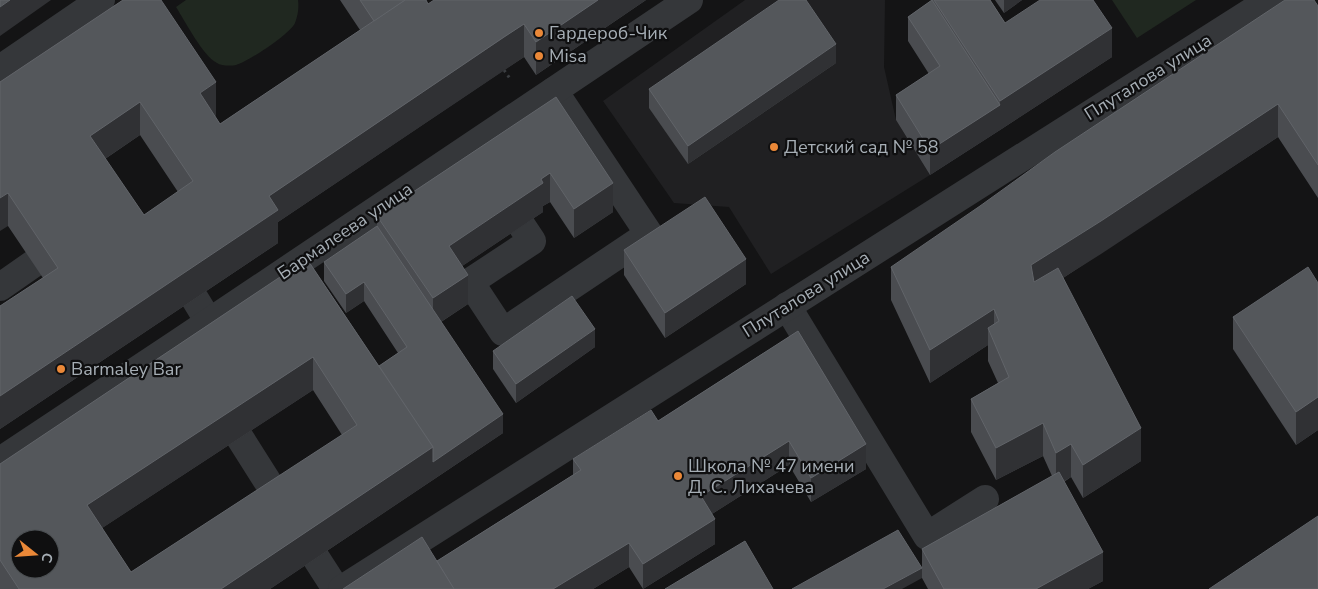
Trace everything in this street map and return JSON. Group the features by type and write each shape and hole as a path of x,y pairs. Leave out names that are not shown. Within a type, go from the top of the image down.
{"street":[{"path":"0,69 68,9 101,0"},
{"name":"Бармалеева улица","path":"0,460 184,352 209,322 475,156 554,91 689,0"},
{"name":"Плуталова улица","path":"342,589 1270,0"},
{"path":"522,226 532,241 470,282 503,332 650,234 554,91"},
{"path":"0,287 33,264"},
{"path":"195,299 209,322"},
{"path":"787,306 927,536 985,500"},
{"path":"240,438 283,506"},
{"path":"316,558 336,589"}],"path":[{"path":"504,70 513,84"}],"shaded area":[{"path":"186,0 298,0 298,14 295,23 277,41 242,63 226,65 219,64 212,59 200,46 189,29 176,7"},
{"name":"Детский сад № 58","path":"745,0 885,0 884,67 896,120 930,175 771,274 729,207 674,203 603,101"},
{"path":"1112,0 1196,0 1137,38"}],"building":[{"path":"0,0 10,0 0,7"},
{"path":"123,0 161,0 216,82 200,93 220,124 405,0 426,0 428,4 434,0 598,0 536,42 524,24 504,37 269,196 278,210 0,396 0,306 58,268 8,193 0,198 0,82","holes":["140,102 193,181 144,215 90,136"]},
{"path":"360,0 405,0 374,21"},
{"path":"779,0 806,0 836,44 688,146 649,89"},
{"path":"932,0 1000,105 930,150 896,95 940,66 908,17"},
{"path":"934,0 990,0 1005,23 1040,0 1093,0 1112,28 1000,101"},
{"path":"1285,0 1314,0 1318,6 1318,165 1278,104 1031,265 1034,282 1058,268 1141,428 1083,465 1071,444 1056,453 1043,423 996,448 971,399 1009,377 988,328 999,321 994,309 930,350 891,267 1055,152"},
{"path":"556,97 613,183 574,209 550,173 541,179 543,183 449,246 468,275 433,298 377,216"},
{"path":"705,197 746,259 665,313 624,250"},
{"path":"377,226 503,414 433,462 433,447 379,366 407,347 364,282 346,294 324,262"},
{"path":"307,259 433,447 221,589 19,589 12,579 60,579 60,529 10,529 10,575 0,560 0,464","holes":["313,357 357,425 131,572 87,505"]},
{"path":"1308,267 1318,283 1318,397 1296,412 1233,317"},
{"path":"572,296 595,329 516,384 493,351"},
{"name":"Школа № 47 имени Д. С. Лихачева","path":"798,331 866,444 811,478 789,441 701,496 715,519 643,564 629,543 553,589 454,589 437,561 581,470 573,459 651,410 658,421"},
{"path":"1059,472 1103,552 1036,589 944,589 922,549"},
{"path":"1318,516 1318,589 1209,589"},
{"path":"898,530 922,568 883,589 792,589"},
{"path":"422,537 454,589 343,589"},
{"path":"745,541 773,589 665,589"}],"place":[{"name":"Гардероб-Чик","path":"539,33"},
{"name":"Misa","path":"539,56"},
{"name":"Детский сад № 58","path":"774,147"},
{"name":"Barmaley Bar","path":"61,369"},
{"name":"Школа № 47 имени Д. С. Лихачева","path":"678,476"}]}
